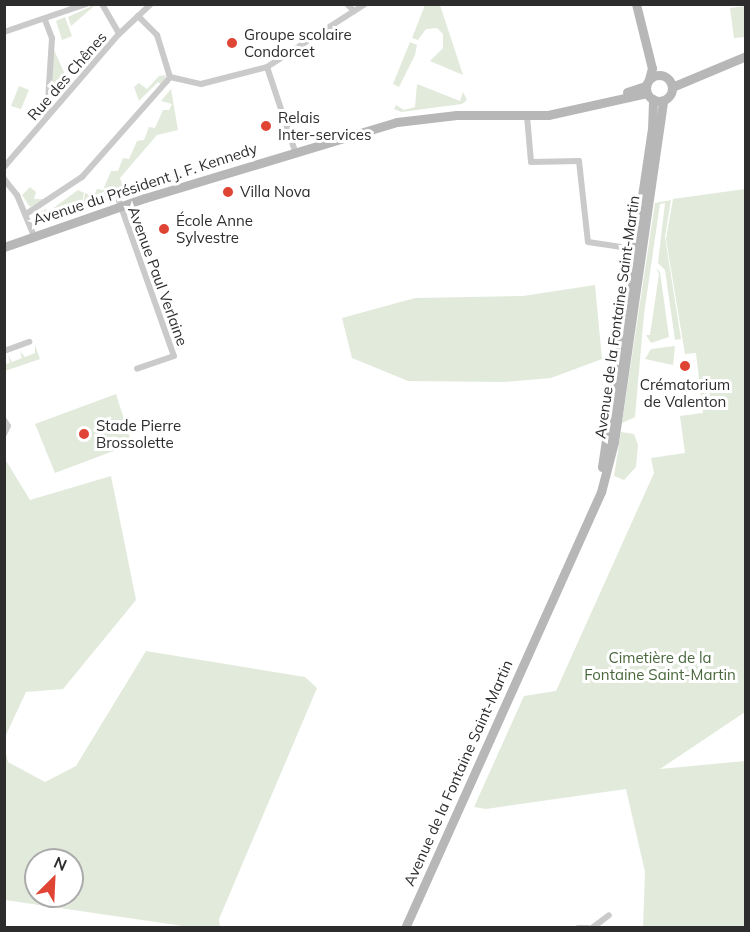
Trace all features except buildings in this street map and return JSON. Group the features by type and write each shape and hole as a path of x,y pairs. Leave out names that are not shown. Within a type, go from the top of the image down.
{"main road":[{"name":"Avenue de la Fontaine Saint-Martin","path":"405,927 602,492 616,426 638,249 652,92 652,68 636,4"},
{"path":"641,4 666,80"},
{"path":"652,92 666,80 709,69 746,56"},
{"path":"652,92 666,80"},
{"name":"Avenue du Président J. F. Kennedy","path":"294,149 397,122 430,117 527,116 584,109 652,92"},
{"name":"Avenue du Président J. F. Kennedy","path":"4,247 120,204 397,117 457,110 553,109 652,92"},
{"name":"Avenue du Président J. F. Kennedy","path":"4,242 34,234"},
{"name":"Avenue de la Fontaine Saint-Martin","path":"582,532 598,487 634,277"},
{"path":"613,400 611,422 616,426"}],"street":[{"path":"4,32 87,4"},
{"path":"102,4 119,34"},
{"name":"Rue des Chênes","path":"4,166 119,34 151,4"},
{"path":"347,4 354,11"},
{"path":"170,77 201,84 267,67 365,4"},
{"path":"138,16 157,35 170,77"},
{"path":"45,20 52,38 47,117"},
{"path":"267,67 294,149"},
{"path":"26,214 82,177 170,77"},
{"path":"527,116 531,162 579,161 588,242 638,249"},
{"path":"4,179 26,214 34,234"},
{"name":"Avenue Paul Verlaine","path":"120,204 174,356 137,369"},
{"path":"4,351 29,342"},
{"path":"4,420 8,426 4,434"},
{"path":"578,927 590,927 609,915"}],"green space":[{"path":"94,5 93,7 71,26 68,17"},
{"path":"425,5 440,5 463,75 430,61 443,48 443,34 437,28 426,29 418,40 412,38"},
{"path":"745,6 745,37 734,38 730,8"},
{"path":"65,17 72,36 62,40 56,21"},
{"path":"410,42 417,45 415,55 399,87 393,84"},
{"path":"54,50 68,81 50,102 53,53"},
{"path":"166,75 162,85 158,82 139,101 134,87 139,83 147,89 159,76"},
{"path":"417,84 460,101 463,92 467,100 462,104 401,112 394,109 396,105 404,110 415,107"},
{"path":"19,86 29,90 21,109 11,106"},
{"path":"171,89 178,130 157,135 120,178 125,194 82,210 85,193 94,196 97,189 103,190 111,171 118,171 123,158 129,159 137,141 144,140 149,127 155,128 163,110 169,110 172,104 161,101"},
{"path":"30,187 36,192 34,199 44,199 30,207 22,195"},
{"name":"Cimetière de la Fontaine Saint-Martin","path":"745,189 745,712 660,769 745,761 745,927 643,927 645,872 626,789 486,809 474,807 524,696 556,691 654,473 651,458 685,453 680,416 703,413 696,353 685,354 666,239 673,199"},
{"path":"78,190 84,193 80,211 39,224 35,222 35,215 46,209 48,212"},
{"path":"671,200 665,237 681,339 675,340 665,270 658,263 665,203 660,204 644,314 635,417 622,423 655,203"},
{"path":"656,268 660,272 669,337 651,343 646,335 650,335 659,274"},
{"path":"595,285 602,359 551,378 504,382 408,381 352,358 342,318 415,298 523,296"},
{"path":"35,345 40,359 5,371 5,364 10,363 8,355 12,362 22,358 20,351 25,357 35,353"},
{"path":"675,346 673,365 645,359 651,349"},
{"name":"Stade Pierre Brossolette","path":"116,394 132,444 55,473 35,424"},
{"path":"621,432 634,434 638,445 636,467 624,480 614,476"},
{"path":"5,459 30,500 111,476 136,600 63,689 26,692 5,737"},
{"path":"146,651 305,677 317,688 219,919 220,927 190,927 60,908 84,908 84,848 24,848 24,903 5,900 5,749 8,762 45,782 76,766"}],"place":[{"name":"Groupe scolaire Condorcet","path":"232,43"},
{"name":"Relais Inter-services","path":"266,126"},
{"name":"Villa Nova","path":"228,192"},
{"name":"École Anne Sylvestre","path":"164,229"},
{"name":"Crématorium de Valenton","path":"685,366"},
{"name":"Stade Pierre Brossolette","path":"84,434"}]}
